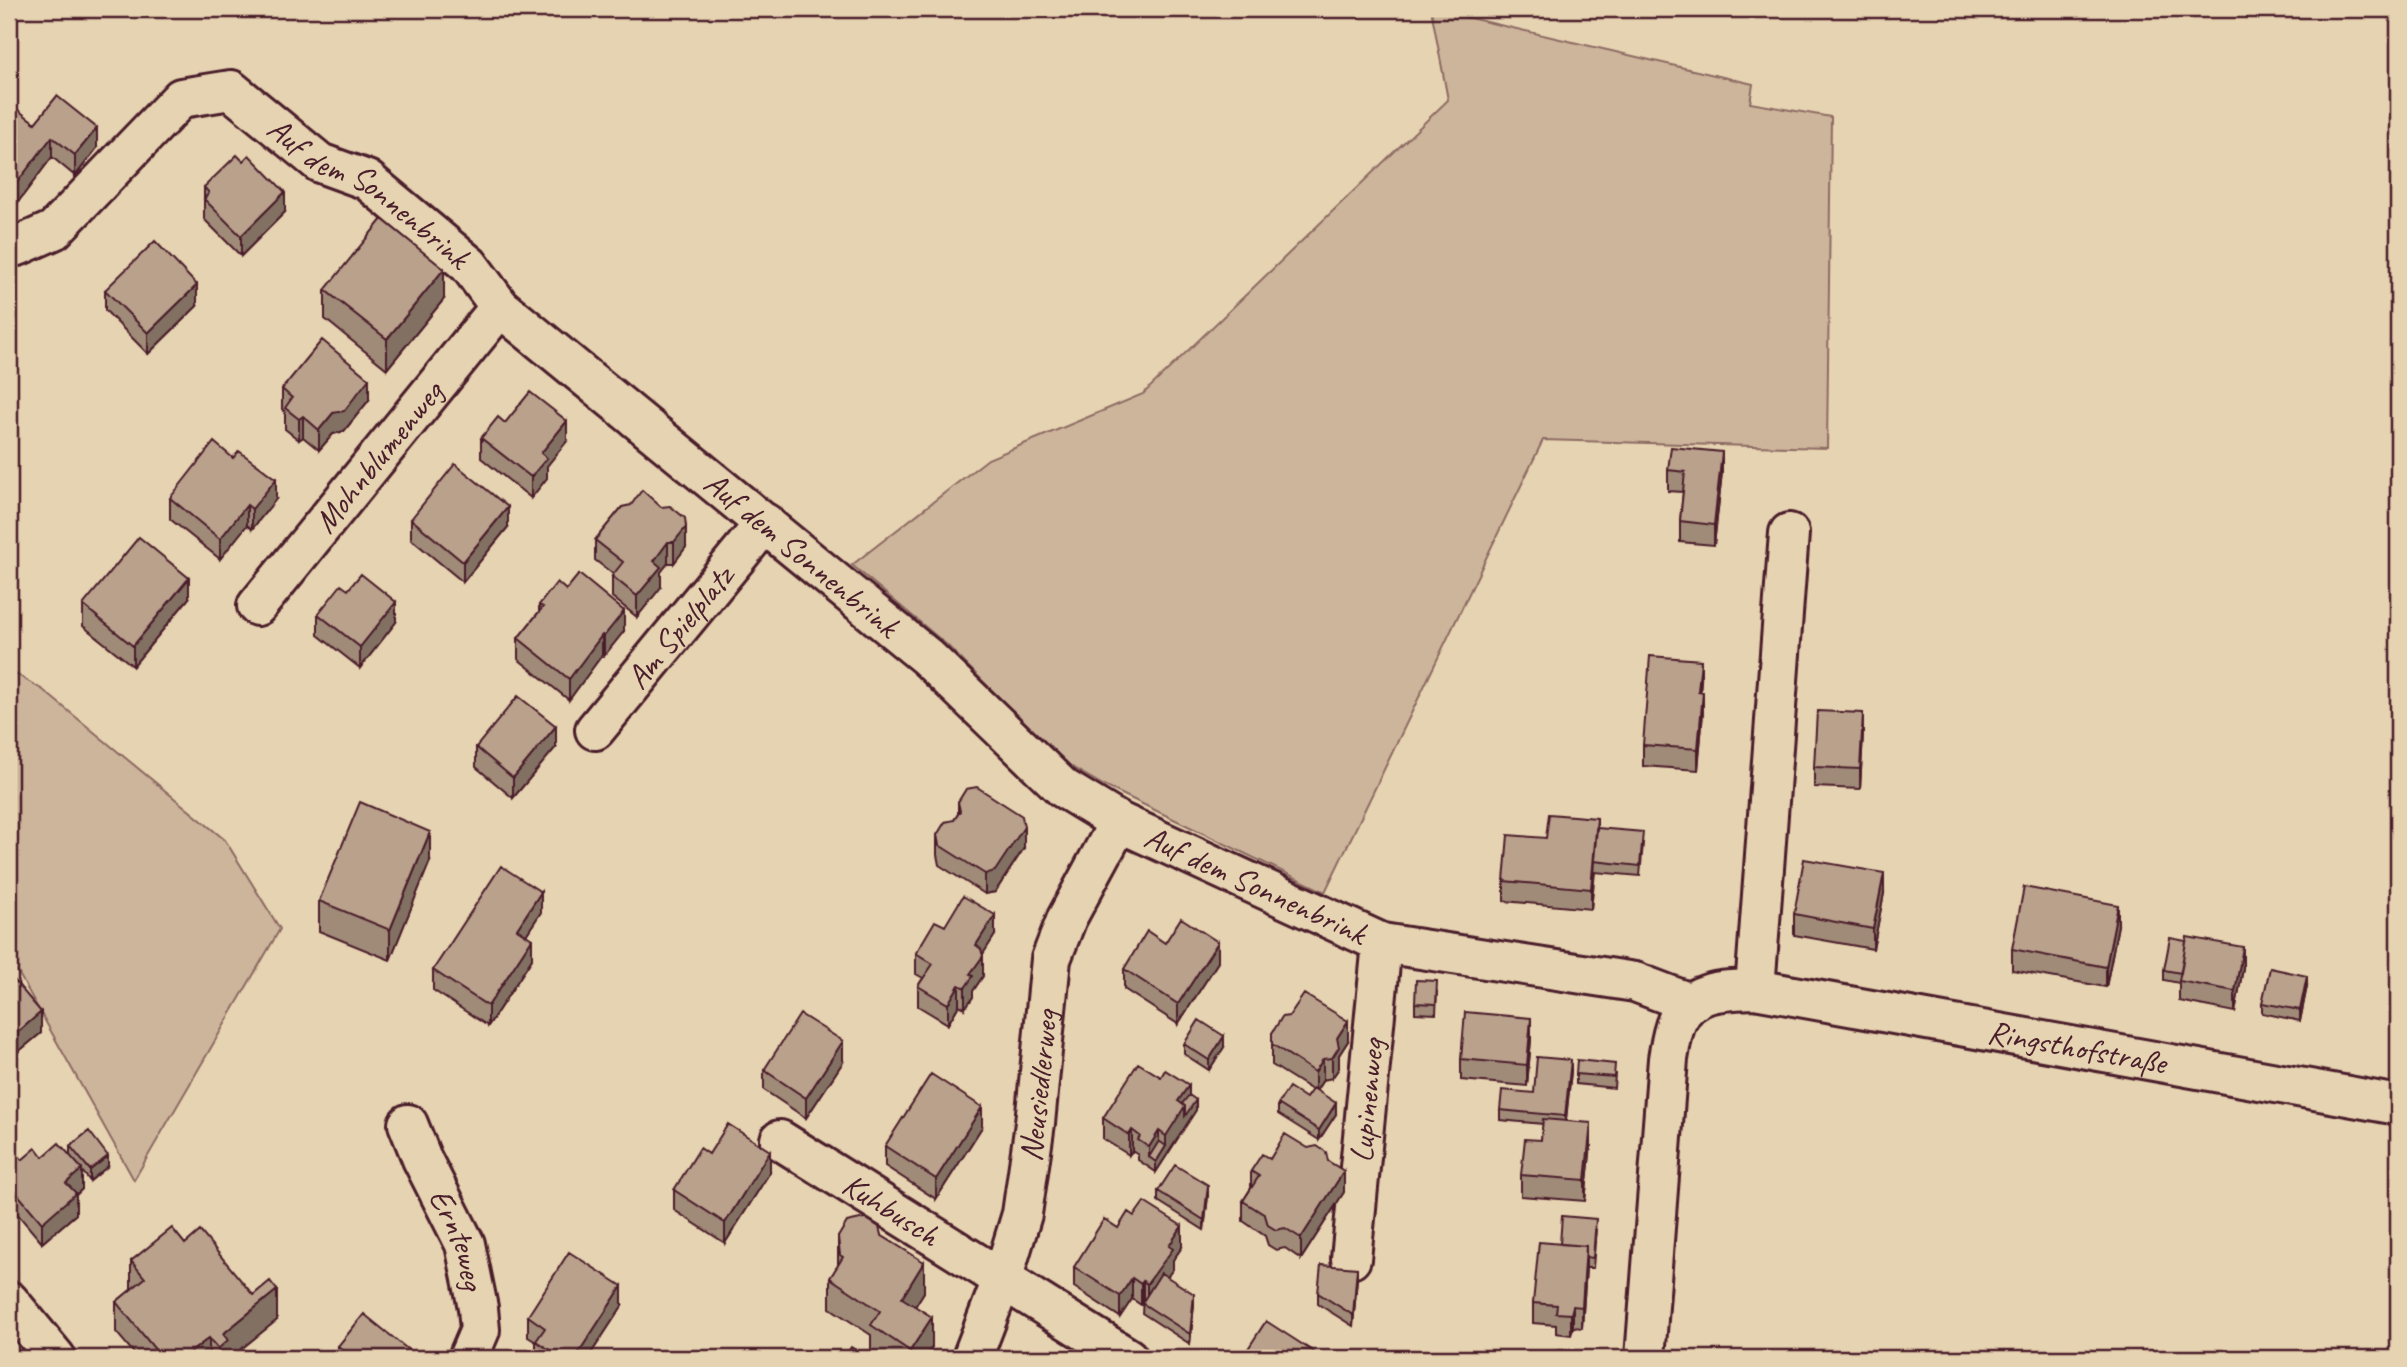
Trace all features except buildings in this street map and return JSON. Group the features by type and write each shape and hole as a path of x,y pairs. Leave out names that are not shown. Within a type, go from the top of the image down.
{"street":[{"name":"Auf dem Sonnenbrink","path":"9,246 18,246 54,230 181,98 231,90 320,163 366,180 469,265 499,307 927,657 1063,788 1119,822 1382,943 1635,982 1690,1003"},
{"name":"Mohnblumenweg","path":"257,606 499,307"},
{"name":"Am Spielplatz","path":"594,730 765,523"},
{"path":"1755,989 1789,533"},
{"name":"Neusiedlerweg","path":"972,1358 1002,1280 1022,1214 1035,1123 1051,959 1067,919 1119,822"},
{"name":"Lupinenweg","path":"1351,1259 1382,943"},
{"name":"Ringsthofstraße","path":"1690,1003 1714,990 1755,989 2398,1105"},
{"path":"1645,1358 1668,1059 1677,1021 1690,1003"},
{"name":"Ernteweg","path":"408,1124 422,1159 465,1244 480,1330 468,1358"},
{"name":"Kuhbusch","path":"780,1140 1128,1358"},
{"path":"9,1301 56,1358"}],"shaded area":[{"path":"1431,9 1753,84 1750,103 1831,117 1827,448 1543,440 1325,892 1103,785 1063,762 947,645 852,565 988,459 1143,394 1448,100"},
{"path":"9,670 43,690 225,840 280,929 134,1180 19,974 9,964"}]}
